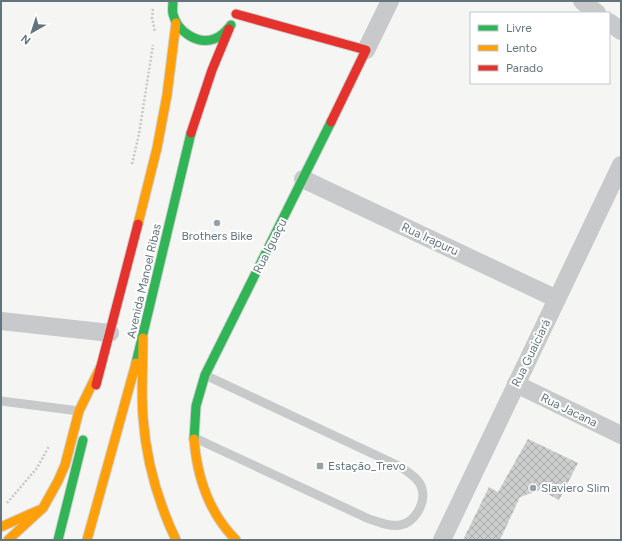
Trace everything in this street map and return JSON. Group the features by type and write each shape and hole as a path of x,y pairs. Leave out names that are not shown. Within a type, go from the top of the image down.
{"main road":[{"name":"Avenida Manoel Ribas","path":"90,411 157,148 167,95 176,23 173,12 166,3"},
{"name":"Avenida Manoel Ribas","path":"87,540 143,338 190,138 212,70 233,22 236,10 366,50"},
{"path":"176,23 182,32 191,38 201,40 211,40 221,36 229,29"},
{"name":"Rua Iguaçu","path":"236,540 209,500 199,475 194,452 193,437 195,407 205,375 366,50"},
{"path":"143,338 143,418 149,457 161,501 176,540"},
{"path":"8,540 43,508 58,481 65,465 79,411 101,366"},
{"path":"58,540 84,434"},
{"path":"1,527 43,508"}],"street":[{"name":"Rua Iguaçu","path":"366,50 390,1"},
{"path":"582,1 596,12"},
{"path":"610,23 621,31"},
{"name":"Rua Guaiciará","path":"442,540 621,165"},
{"name":"Rua Irapuru","path":"303,179 557,299"},
{"path":"1,320 110,333"},
{"name":"Rua Jacana","path":"516,384 621,435"}],"lane":[{"path":"193,437 369,519 387,525 398,526 406,523 414,517 420,508 422,489 416,477 401,467 205,375"},
{"path":"1,401 79,411"}],"path":[{"path":"132,165 139,134 155,31 152,18 166,3"},
{"path":"1,506 8,502 37,468 52,441"}],"building":[{"name":"Slaviero Slim","path":"528,439 578,463 559,500 540,490 520,497 500,540 463,540 489,487 498,492"}],"traffic: fast":[{"path":"173,1 175,20 183,31 195,38 201,40 214,39 222,35 231,25"},
{"path":"194,439 196,406 205,375 331,122"},
{"path":"136,363 191,133"},
{"path":"58,540 83,440"}],"traffic: slow":[{"path":"138,224 157,148 167,95 176,23"},
{"path":"143,338 142,407 147,449 158,496 176,540"},
{"path":"87,540 136,363"},
{"path":"8,540 43,508 58,481 65,465 79,411 101,366"},
{"path":"194,439 198,467 206,493 218,518 236,540"},
{"path":"1,527 39,510"}],"traffic: jam":[{"path":"236,14 366,50 331,122"},
{"path":"191,133 212,70 229,29"},
{"path":"96,385 138,224"}],"place":[{"name":"Brothers Bike","path":"217,223"},
{"name":"Estação_Trevo","path":"320,466"},
{"name":"Slaviero Slim","path":"533,488"}]}
